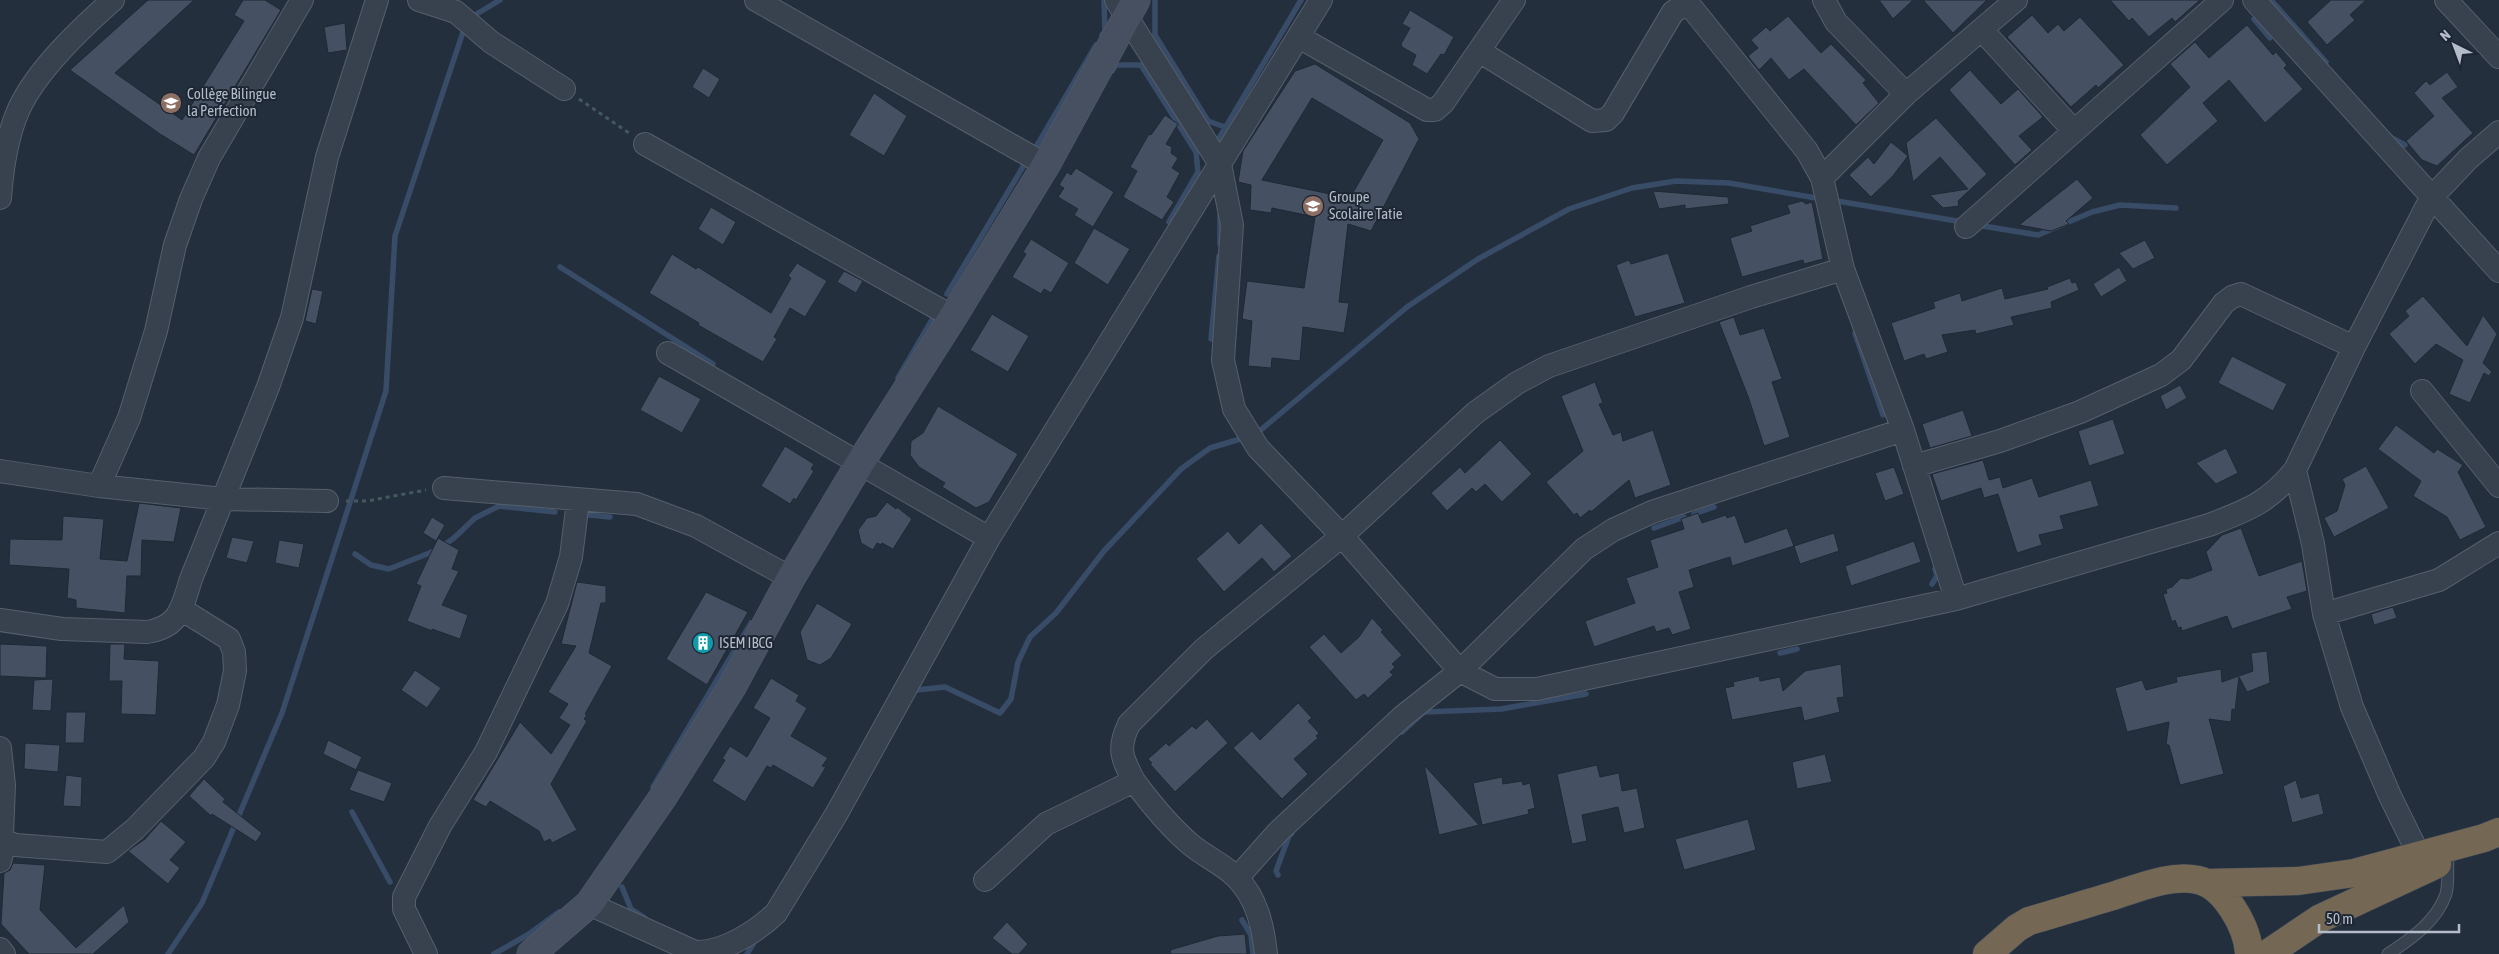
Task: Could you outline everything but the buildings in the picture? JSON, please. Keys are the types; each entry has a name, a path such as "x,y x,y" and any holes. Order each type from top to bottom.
{"highway":[{"path":"1997,948 2029,921 2166,880 2190,879 2207,883 2298,881 2354,873 2494,837"},
{"path":"2266,954 2318,919 2494,837"},
{"path":"2207,883 2230,904 2244,928 2250,954"}],"main road":[{"path":"531,954 589,904 663,797 732,686 791,578 860,463 953,317 1046,165 1126,6"}],"street":[{"path":"0,198 3,166 16,115 38,78 75,33 113,0"},
{"path":"99,486 129,418 156,331 175,245 191,199 209,158 302,0"},
{"path":"0,620 62,629 147,632 159,630 174,621 181,609 268,387 292,318 327,157 377,0"},
{"path":"419,0 456,12 490,42 564,89"},
{"path":"756,0 1046,165"},
{"path":"589,904 695,952 707,953 720,949 765,923 776,913 837,813 989,538 1321,0"},
{"path":"1299,37 1427,110 1435,110 1443,103 1514,0"},
{"path":"1824,0 1836,22 1906,94"},
{"path":"1822,178 1906,94 2016,0"},
{"path":"1966,227 2222,0"},
{"path":"2254,0 2499,271"},
{"path":"2446,0 2499,57"},
{"path":"1126,6 1220,164 1232,225 1223,360 1234,409 1258,448 1342,536 1460,671 1495,689 1537,689 1956,599 2209,525 2245,511 2269,498 2295,470 2354,348 2431,198 2468,159 2499,132"},
{"path":"1479,51 1592,121 1606,120 1613,114 1673,12 1682,7 1691,7 1807,151 1822,178 1843,270 1903,430 1956,599"},
{"path":"1982,30 2074,131"},
{"path":"645,144 953,317"},
{"path":"1266,954 1264,932 1256,906 1237,878 1190,844 1162,818 1134,781 1123,759 1121,740 1129,724 1204,649 1342,536 1475,413 1517,383 1558,363 1751,297 1843,270"},
{"path":"1914,466 2000,442 2080,412 2161,375 2181,360 2224,303 2232,297 2241,294 2354,348"},
{"path":"668,353 989,538"},
{"path":"2422,391 2499,486"},
{"path":"1237,878 1286,826 1402,717 1460,671 1584,549 1613,530 1652,512 1903,430"},
{"path":"2295,470 2313,544 2324,614 2352,707 2390,796 2419,855"},
{"path":"0,471 99,486 223,500 327,501"},
{"path":"444,488 638,504 696,526 791,578"},
{"path":"426,954 404,909 404,897 440,826 486,752 557,604 571,557 578,500"},
{"path":"2324,614 2439,580 2499,543"},
{"path":"0,748 4,785 2,851 15,845 107,852 136,829 204,758 214,742 228,705 235,671 234,652 229,639 181,609"},
{"path":"985,880 1046,824 1134,781"},
{"path":"0,949 4,954"}],"lane":[{"path":"2388,954 2410,940 2433,917 2447,893 2448,859"}],"path":[{"path":"564,89 645,144"},
{"path":"327,501 367,501 444,488"}],"waterway":[{"path":"470,18 500,0"},
{"path":"1102,35 1105,31 1104,0"},
{"path":"1155,0 1155,35 1208,121 1225,127"},
{"path":"1218,140 1301,0"},
{"path":"2271,0 2326,62"},
{"path":"2254,19 2270,38"},
{"path":"168,954 202,903 282,713 386,391 395,236 465,26"},
{"path":"1036,147 1096,45"},
{"path":"1112,71 1116,65 1141,65 1196,152 1198,172 1169,222"},
{"path":"2390,137 2405,145"},
{"path":"947,294 1024,165"},
{"path":"1256,434 1407,307 1478,259 1569,209 1632,188 1676,181 1729,183 1822,199"},
{"path":"1831,200 1963,222"},
{"path":"1977,225 2038,235 2092,212 2120,205 2176,208"},
{"path":"1220,216 1220,244"},
{"path":"1211,339 1219,256"},
{"path":"560,267 713,364"},
{"path":"898,378 936,313"},
{"path":"1855,333 1883,415"},
{"path":"913,693 916,690 945,687 1000,713 1011,699 1018,662 1030,637 1056,613 1104,551 1181,469 1210,448 1247,437"},
{"path":"355,554 371,565 389,569 437,550 454,538 475,518 499,506 555,512"},
{"path":"1694,514 1714,507"},
{"path":"580,514 610,517"},
{"path":"1654,528 1684,517"},
{"path":"1932,584 1937,576 1935,569"},
{"path":"653,787 751,623"},
{"path":"1780,653 1797,649"},
{"path":"1402,732 1424,712 1501,709 1586,694"},
{"path":"352,812 390,882"},
{"path":"1278,875 1276,871 1289,836 1292,833"},
{"path":"622,887 631,909 645,918"},
{"path":"494,954 529,934 559,912"},
{"path":"1242,920 1251,935 1253,954"},
{"path":"747,954 756,939"}],"place":[{"name":"Collège Bilingue la Perfection","path":"171,103"},
{"name":"Groupe Scolaire Tatie","path":"1313,206"},
{"name":"ISEM IBCG","path":"703,643"}]}
